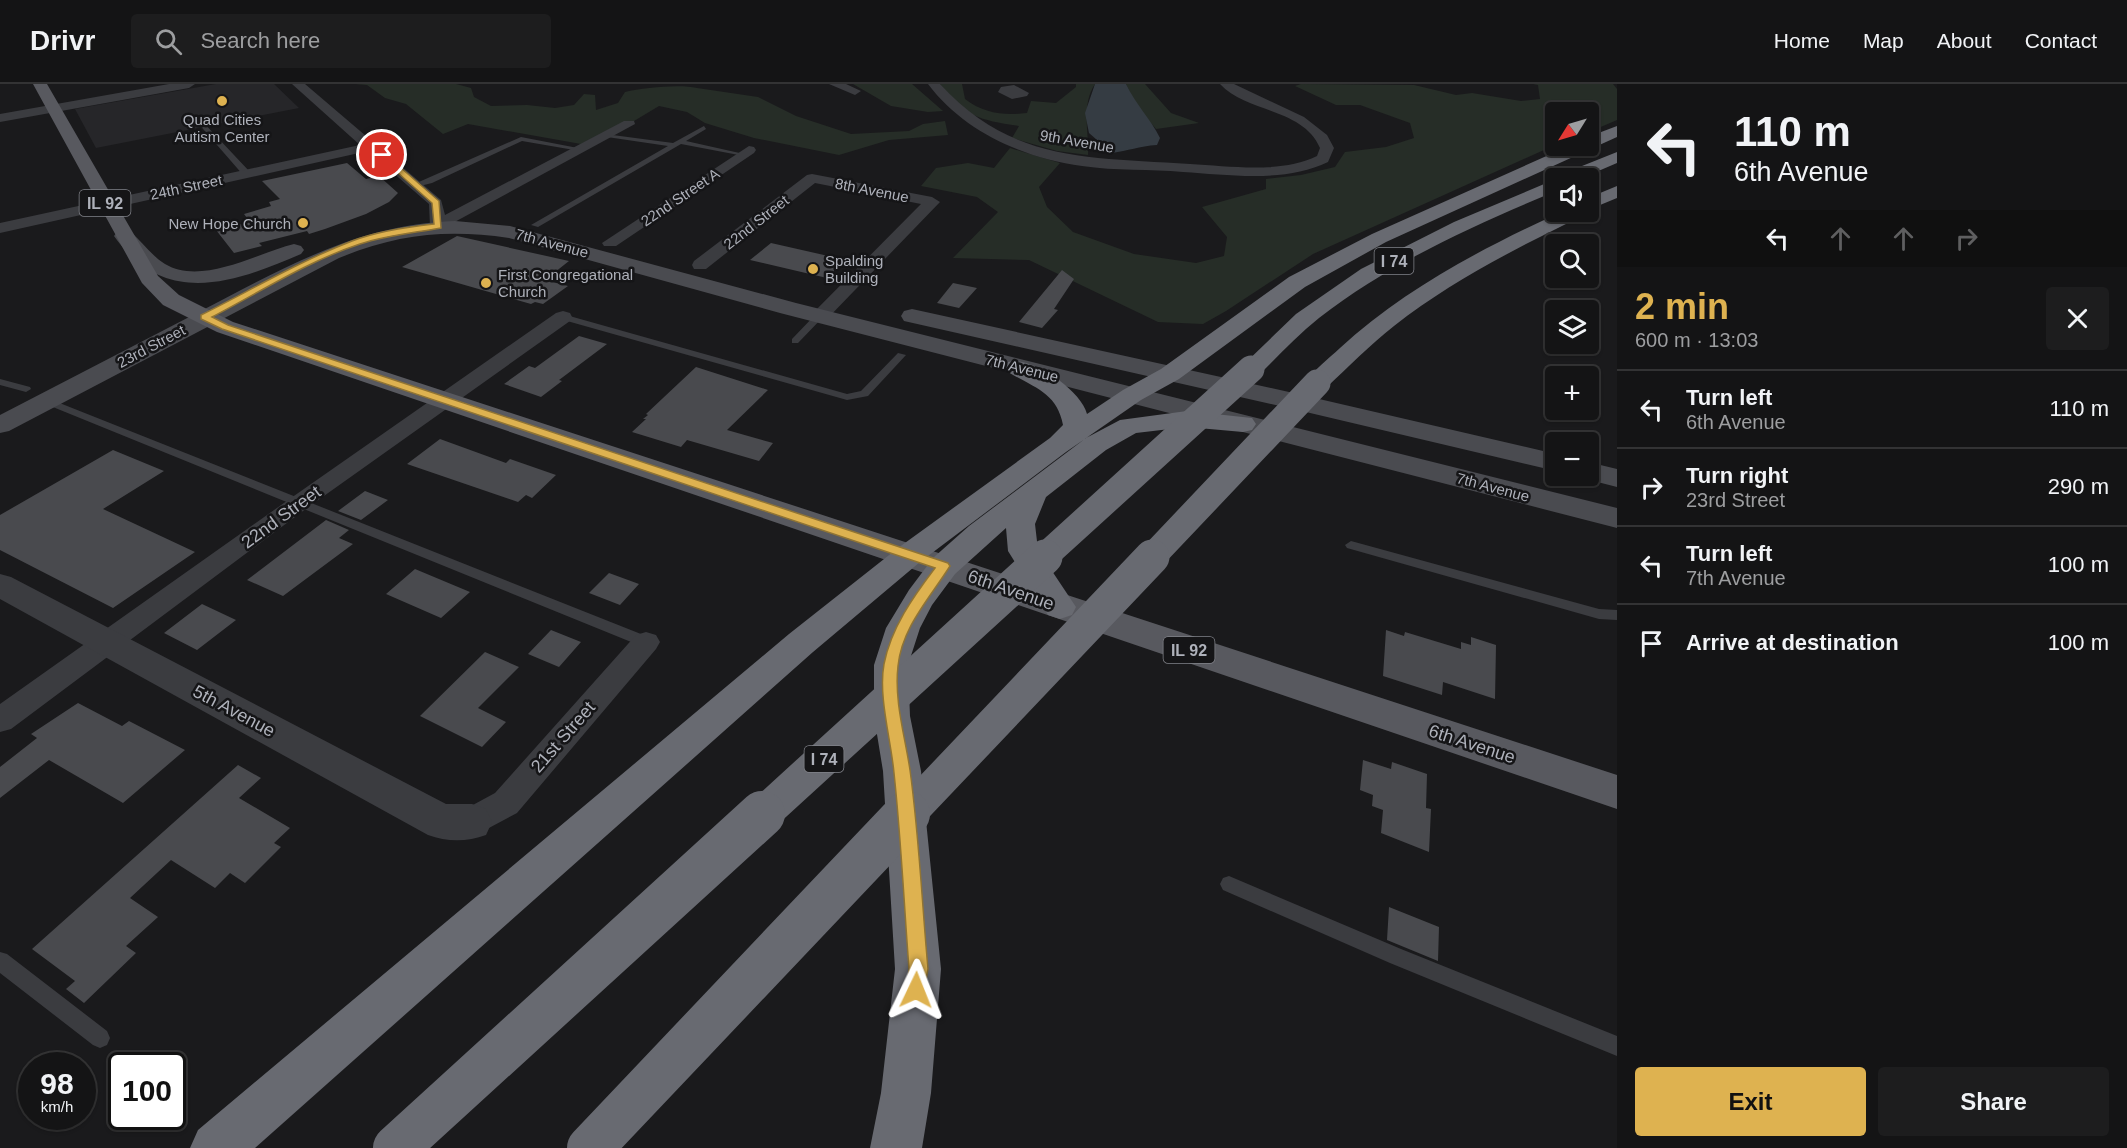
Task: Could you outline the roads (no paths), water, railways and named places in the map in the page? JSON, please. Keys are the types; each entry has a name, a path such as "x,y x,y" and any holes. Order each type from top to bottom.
{"highway":[{"path":"1599,138 1617,131"},
{"path":"216,1148 801,643 909,555 1056,446 1132,395 1170,374 1297,282 1379,238 1560,156"},
{"path":"1592,168 1615,158"},
{"name":"I 74","path":"396,1148 1311,313 1353,284 1470,221 1545,189"},
{"path":"1599,200 1617,192"},
{"name":"I 74","path":"590,1148 1317,383 1364,338 1407,307 1499,250 1555,222"},
{"path":"1017,366 1060,392 1073,409 1077,427 1056,446"},
{"path":"896,1148 906,1093 918,969 902,771 892,716 891,665 903,628 920,598 944,566 980,533 1096,444 1129,426 1187,419 1243,424"},
{"path":"1033,493 1020,524 1023,551 1060,607"}],"main road":[{"name":"6th Avenue","path":"40,84 149,279 171,300 225,327 1617,792"},
{"name":"7th Avenue","path":"444,219 502,218 848,301"},
{"name":"7th Avenue","path":"444,219 510,232 819,316 1617,518"},
{"name":"23rd Street","path":"0,425 37,395 339,235 393,222 444,219"},
{"name":"23rd Street","path":"196,312 356,242 444,219"},
{"path":"124,236 158,268 169,273 202,276 238,271 339,235"},
{"name":"7th Avenue","path":"891,311 1545,461"},
{"name":"23rd Street","path":"0,402 37,395"},
{"path":"1599,474 1617,478"},
{"path":"1482,484 1529,507 1617,530"}],"street":[{"path":"0,118 189,84"},
{"path":"298,84 436,203 444,219"},
{"path":"835,84 855,91"},
{"name":"9th Avenue","path":"934,84 957,110 978,126 1047,154 1081,161 1235,171 1296,169 1322,160 1327,154 1327,147 1310,126 1244,96 1226,84"},
{"name":"23rd Street","path":"444,219 629,124"},
{"name":"24th Street","path":"0,228 372,146"},
{"name":"22nd Street A","path":"610,243 746,153"},
{"name":"8th Avenue","path":"812,178 932,202 848,301"},
{"name":"22nd Street","path":"700,265 812,178"},
{"path":"819,316 848,301"},
{"name":"22nd Street","path":"0,720 300,503 563,317"},
{"name":"5th Avenue","path":"0,585 442,822 472,822"},
{"name":"21st Street","path":"472,822 506,803 646,642"}],"lane":[{"path":"199,121 247,174"},
{"path":"535,225 704,128"},
{"path":"607,135 746,153"},
{"path":"416,185 429,182 520,139 580,149"},
{"path":"795,341 819,316"},
{"path":"563,317 847,397 864,394 901,355"},
{"path":"0,382 646,642"},
{"path":"1351,545 1599,614 1617,615"},
{"path":"1229,884 1397,957 1617,1046"},
{"path":"0,962 100,1038"}],"place":[{"name":"Quad Cities Autism Center","path":"222,101"},
{"name":"New Hope Church","path":"303,223"},
{"name":"Spalding Building","path":"813,269"},
{"name":"First Congregational Church","path":"486,283"}]}
